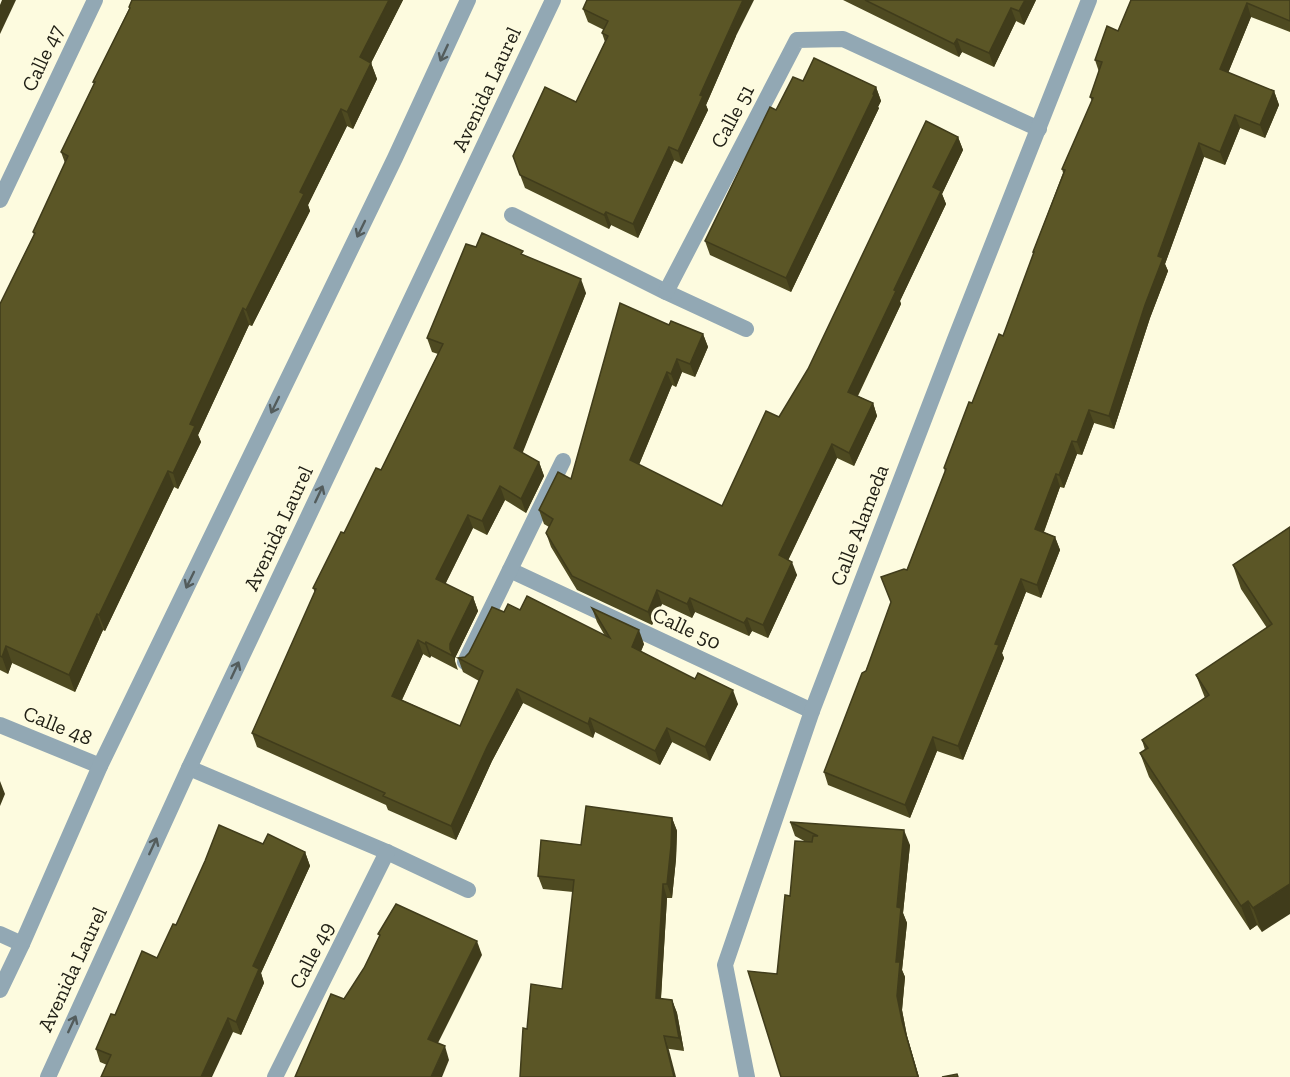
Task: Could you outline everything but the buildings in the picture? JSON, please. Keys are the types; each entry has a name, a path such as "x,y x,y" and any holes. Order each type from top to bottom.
{"street":[{"name":"Calle 47","path":"0,200 95,0"},
{"path":"0,990 100,766 395,159 468,0"},
{"name":"Avenida Laurel","path":"48,1077 189,768 553,0"},
{"name":"Calle Alameda","path":"747,1077 725,965 812,711 1089,0"},
{"name":"Calle 51","path":"666,292 797,40 843,39 1039,129"},
{"path":"512,214 666,292 746,329"},
{"path":"465,662 563,461"},
{"name":"Calle 50","path":"510,570 812,711"},
{"name":"Calle 48","path":"0,726 100,766"},
{"path":"189,768 387,852 468,890"},
{"name":"Calle 49","path":"275,1077 387,852"},
{"path":"0,934 22,944"}]}
